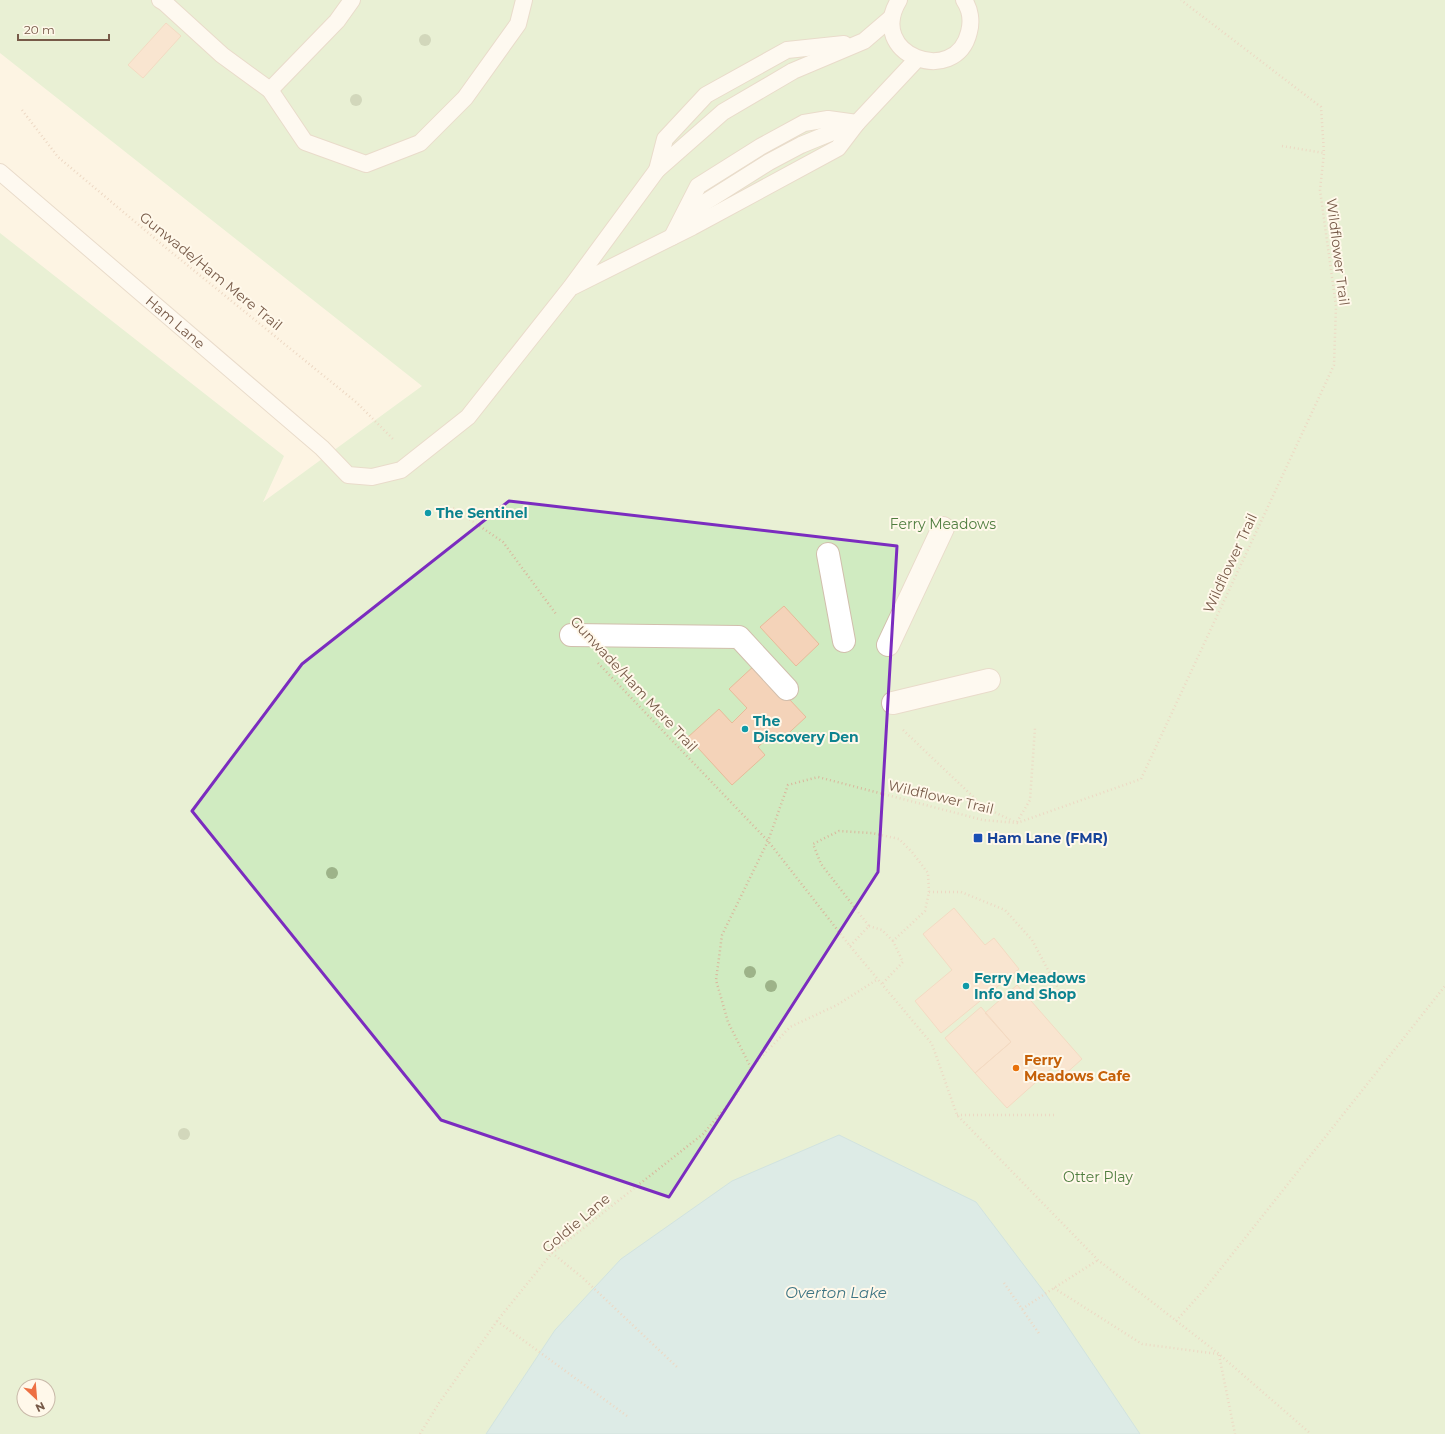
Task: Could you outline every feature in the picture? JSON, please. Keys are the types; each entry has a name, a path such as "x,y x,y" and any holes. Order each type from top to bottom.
{"street":[{"path":"888,645 943,528"},
{"path":"828,554 844,641"},
{"path":"571,634 739,637 787,689"},
{"path":"893,703 989,680"}],"lane":[{"path":"160,0 222,55 270,90 305,142 366,164 420,143 465,98 518,24 524,0"},
{"path":"270,90 337,21 352,0"},
{"path":"899,0 895,6 892,17 892,30 897,43 906,53 917,59 929,62 942,60 953,55 963,47 971,26 970,15 964,0"},
{"path":"571,287 657,170 723,112 793,71 864,41 892,17"},
{"path":"657,170 665,139 706,95 787,50 864,41"},
{"path":"571,287 672,237 838,148 857,123 917,59"},
{"path":"672,237 698,186 754,151 804,124 828,119 857,123"},
{"name":"Ham Lane","path":"0,172 322,448 348,475 372,477 401,470 468,417 571,287"}],"path":[{"name":"Wildflower Trail","path":"768,841 788,785 818,777 983,820 1017,823 1140,778 1334,365 1336,306 1320,190 1324,152 1321,108 1181,0"},
{"name":"Gunwade/Ham Mere Trail","path":"22,110 58,157 165,247 356,402 394,440"},
{"path":"1282,146 1324,152"},
{"name":"Gunwade/Ham Mere Trail","path":"453,508 502,542 571,634 768,841 850,946 932,1044 957,1115"},
{"path":"903,730 984,807 1017,823 1030,800 1034,728"},
{"path":"882,984 903,962 893,941 882,930 869,926 821,864 813,844 839,831 872,833 899,839 912,852 928,873 929,892 925,910 893,941"},
{"path":"751,1068 728,1022 716,980 722,935 768,841"},
{"path":"929,892 961,892 1005,910 1032,940 1061,994"},
{"path":"850,946 869,926"},
{"name":"Goldie Lane","path":"420,1434 497,1321 552,1254 703,1134 737,1094 751,1068 790,1027 837,1005 878,979"},
{"path":"1176,1321 1203,1291 1445,986"},
{"path":"957,1115 1056,1115"},
{"path":"957,1115 1098,1260 1219,1354 1311,1434"},
{"path":"552,1254 583,1278 678,1368"},
{"path":"1022,1309 1098,1260"},
{"path":"1004,1283 1040,1335"},
{"path":"1054,1288 1142,1344 1219,1354"},
{"path":"497,1321 627,1416"},
{"path":"1219,1354 1235,1434"}],"highlighted area":[{"path":"509,501 897,546 878,872 669,1197 441,1120 192,811 302,664"}],"green space":[{"name":"Ferry Meadows","path":"0,0 1445,0 1445,1434 0,1434 0,233 284,456 263,502 422,386 0,53"}],"water":[{"name":"Overton Lake","path":"839,1135 976,1202 1045,1293 1140,1434 486,1434 555,1330 621,1259 732,1181"}],"building":[{"path":"166,23 181,36 143,78 128,65"},
{"path":"784,606 819,644 796,666 760,627"},
{"name":"The Discovery Den","path":"756,664 806,717 778,743 771,735 758,747 765,755 732,785 688,737 719,709 732,723 747,708 729,689"},
{"name":"Ferry Meadows Info and Shop","path":"954,908 985,945 994,938 1019,969 941,1033 915,1001 952,970 923,934"},
{"path":"1017,985 1082,1059 1063,1076 1054,1066 1007,1108 975,1073 1011,1042 985,1013"},
{"path":"981,1007 1011,1042 975,1073 945,1038"}],"place":[{"name":"The Sentinel","path":"428,513"},
{"name":"The Discovery Den","path":"745,729"},
{"name":"Ham Lane (FMR)","path":"978,838"},
{"name":"Ferry Meadows Info and Shop","path":"966,986"},
{"name":"Ferry Meadows Cafe","path":"1016,1068"}],"park label":[{"name":"Otter Play","path":"1098,1177"}]}
